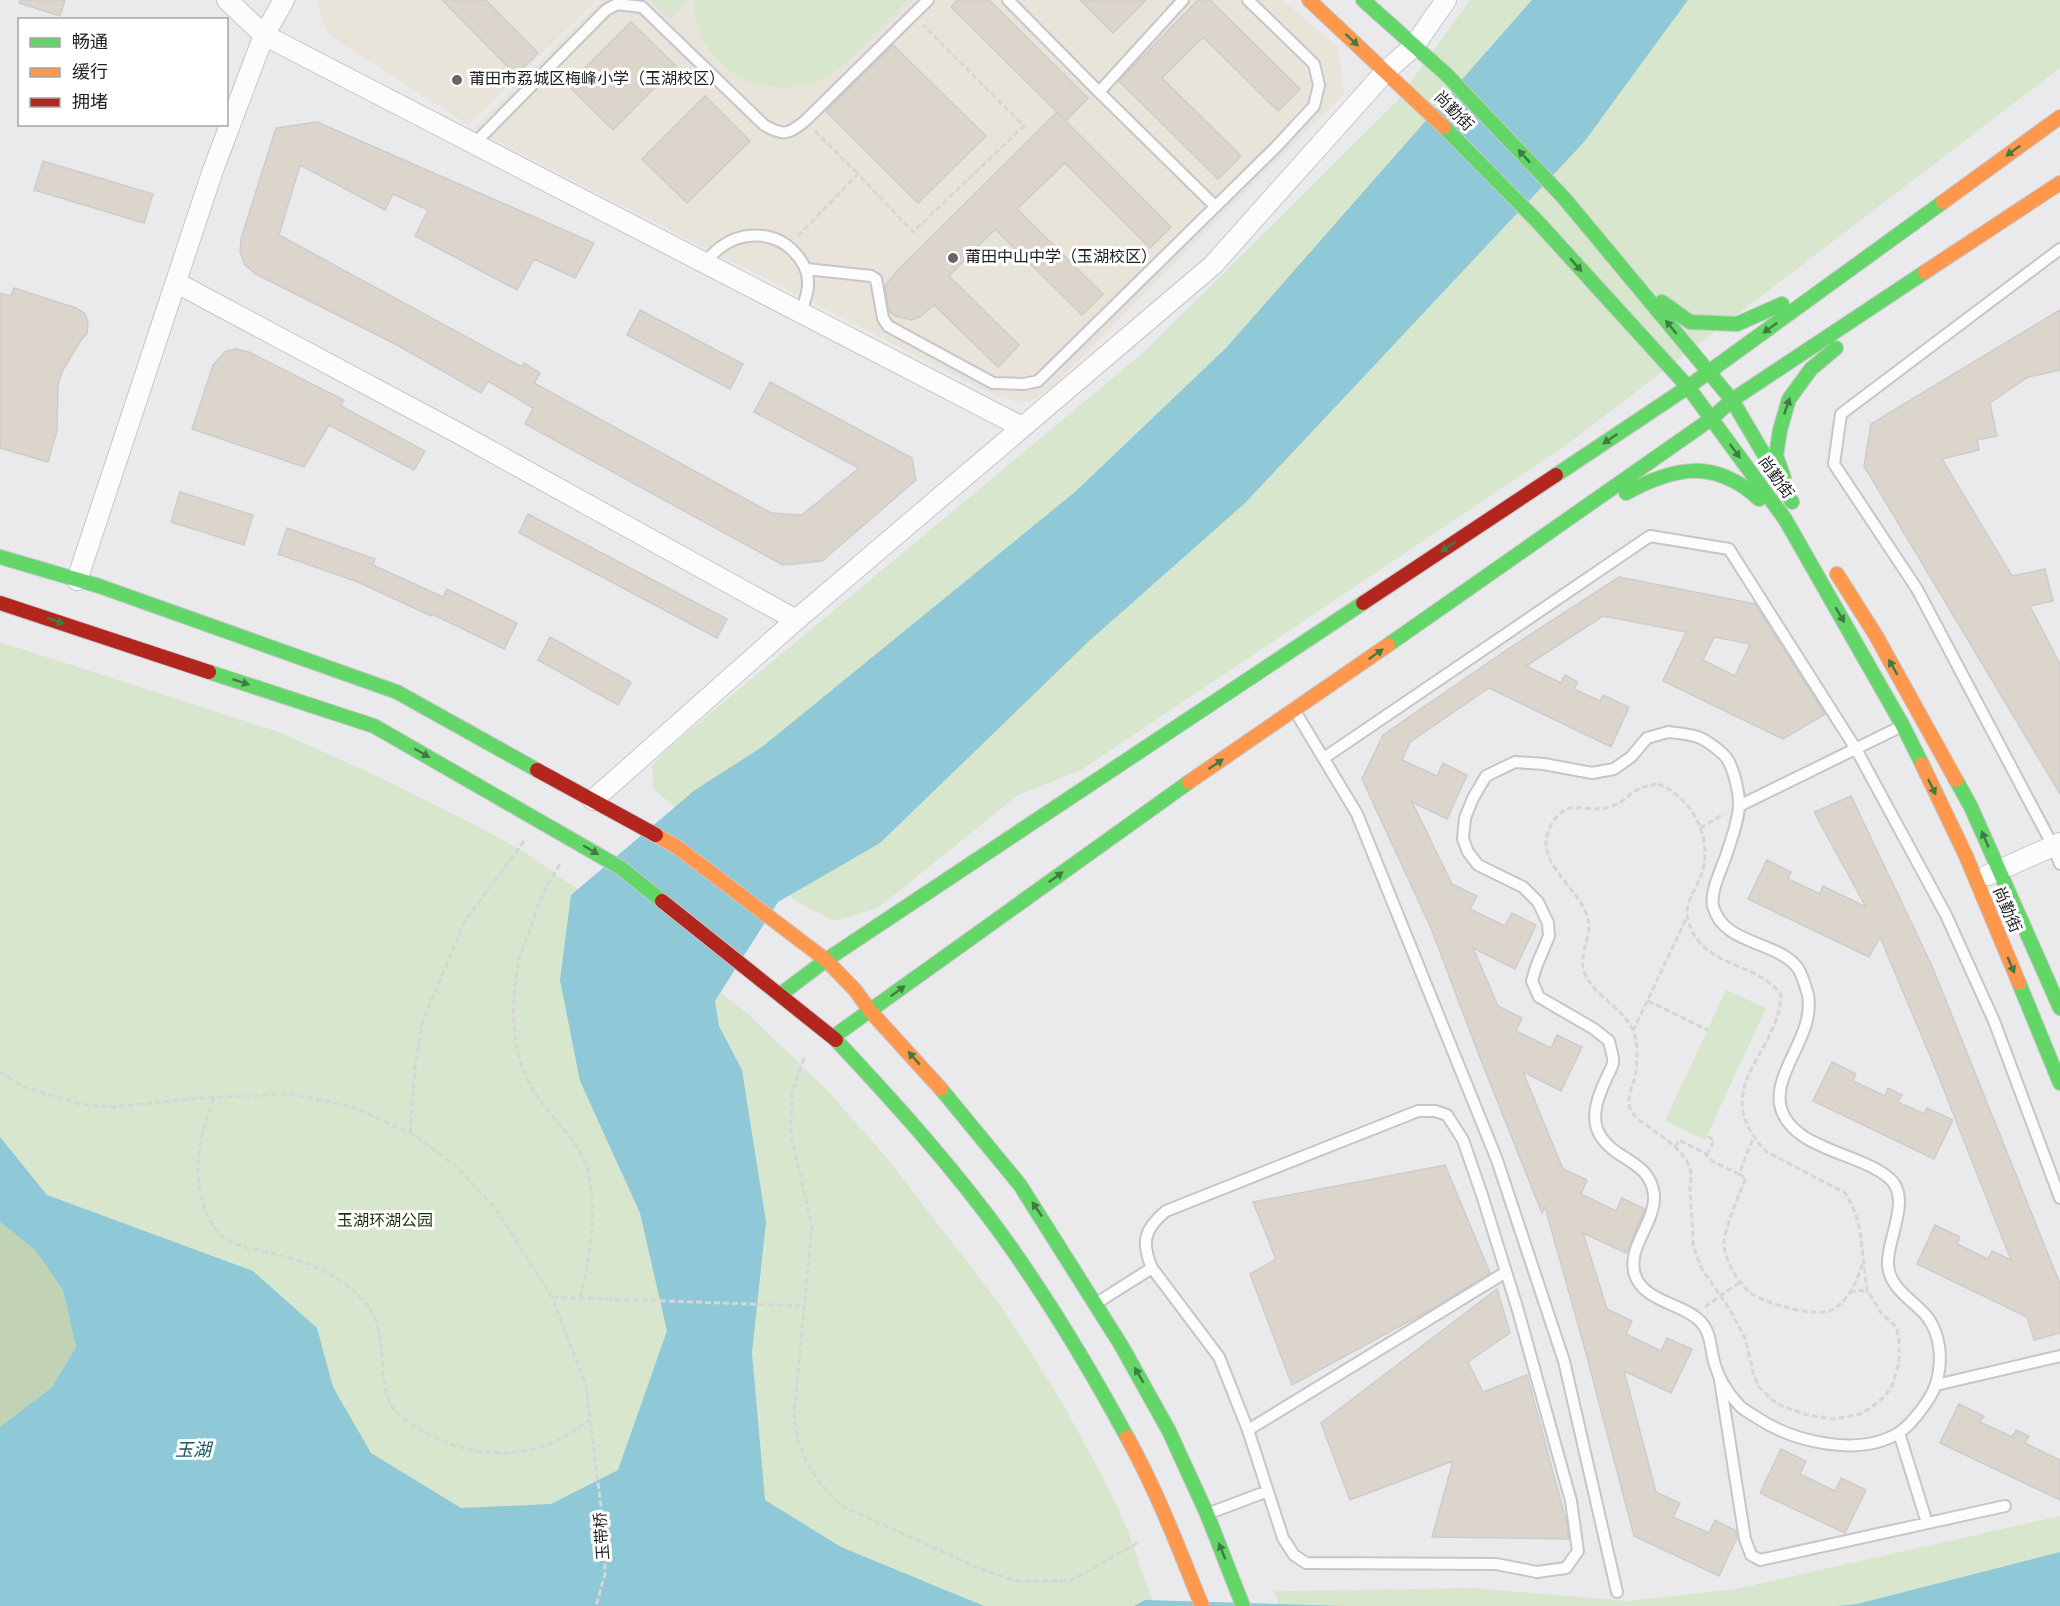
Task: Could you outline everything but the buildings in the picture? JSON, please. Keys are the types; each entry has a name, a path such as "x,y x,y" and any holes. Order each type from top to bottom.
{"main road":[{"name":"尚勤街","path":"1309,0 1419,102 1537,221 1688,387 1785,519 1903,726 1976,880 2060,1083"},
{"name":"尚勤街","path":"1363,0 1447,75 1564,198 1732,400 1796,508 1776,456 1780,430 1789,399 1811,369 1955,251"},
{"path":"781,994 826,960 1688,387 2060,117"},
{"path":"833,1037 1148,810 1501,568 1711,418 1732,400 2060,183"},
{"path":"1634,282 1689,322 1737,324 1764,313 1807,290 1926,214"},
{"path":"1501,568 1641,485 1681,471 1712,471 1735,480 1785,519"},
{"path":"0,557 77,580 397,692 677,847 826,960 855,990 870,1012 906,1048 1020,1185 1040,1214 1121,1345 1169,1431 1207,1514 1243,1606"},
{"name":"尚勤街","path":"1830,563 1875,634 1965,797 2060,1008"},
{"path":"0,603 375,726 621,868 833,1037 890,1098 952,1170 1001,1234 1051,1307 1095,1379 1139,1459 1202,1606"}],"street":[{"path":"227,0 264,35 1022,427"},
{"path":"77,580 213,170 264,35 284,0"},
{"path":"593,800 796,620 1213,265 1386,71 1414,46 1446,0"},
{"path":"177,283 458,433 796,620"},
{"path":"1976,880 2058,851"}],"lane":[{"path":"474,144 606,10 617,4 642,7 764,125 785,134 794,131 805,121 928,0"},
{"path":"1008,0 1215,206"},
{"path":"1099,92 1183,0"},
{"path":"806,269 871,276 876,279 883,318 888,326 993,382 1023,384 1038,381 1277,146 1314,106 1319,85 1314,64 1248,0"},
{"path":"704,263 722,246 737,239 759,236 775,238 789,246 806,269 808,286 801,313"},
{"path":"2058,851 1917,590 1834,464 1841,414 2060,249"},
{"path":"1324,758 1650,536 1729,549 1856,749 1951,925 1994,1021 2060,1198"},
{"path":"1295,710 1357,814 1497,1160 1564,1361 1617,1592"},
{"path":"1739,806 1903,726"},
{"path":"1719,1377 1740,1407 1773,1429 1822,1443 1854,1446 1876,1442 1899,1433 1913,1421 1933,1394 1939,1375 1940,1351 1937,1334 1928,1318 1893,1282 1888,1265 1891,1238 1899,1211 1897,1188 1890,1178 1869,1166 1796,1133 1784,1118 1780,1101 1780,1084 1798,1047 1806,1021 1808,997 1798,968 1781,955 1728,929 1719,920 1712,902 1739,806 1736,784 1727,758 1700,737 1668,732 1647,738 1631,757 1614,769 1592,773 1544,764 1515,762 1486,776 1465,818 1463,838 1468,852 1478,865 1523,887 1538,902 1548,923 1549,936 1532,981 1539,997 1594,1029 1609,1041 1613,1063 1597,1100 1595,1123 1601,1137 1612,1149 1644,1171 1651,1180 1654,1199 1650,1217 1633,1257 1635,1275 1644,1290 1694,1315 1706,1327 1711,1342 1713,1362 1719,1377 1745,1539 1751,1555 1760,1560 2005,1506"},
{"path":"1418,1111 1435,1111 1447,1115 1455,1124 1463,1140 1506,1272 1571,1501 1578,1551 1566,1568 1537,1572 1496,1564 1306,1563 1294,1556 1283,1538 1248,1430 1219,1357 1152,1268 1145,1251 1147,1234 1153,1222 1166,1211 1418,1111"},
{"path":"1095,1304 1152,1268"},
{"path":"1248,1430 1506,1272"},
{"path":"1936,1385 2060,1356"},
{"path":"1899,1433 1927,1523"},
{"path":"1207,1514 1268,1491"}],"path":[{"path":"805,121 913,232 1024,126 913,15"},
{"path":"789,246 858,174"},
{"path":"1633,1031 1687,918 1690,898 1704,864 1704,835 1701,828 1681,796 1658,784 1643,785 1609,808 1567,809 1550,826 1546,838 1546,850 1552,864 1577,896 1588,919 1588,937 1582,962 1584,974 1624,1017 1633,1031 1636,1071 1628,1098 1630,1109 1637,1118 1675,1147 1691,1170 1695,1255 1702,1269 1730,1308 1745,1338 1754,1376 1763,1392 1782,1406 1807,1415 1834,1419 1848,1417 1869,1409 1885,1396 1892,1386 1900,1353 1896,1327 1881,1313 1870,1295 1856,1214 1845,1193 1767,1152 1754,1136 1744,1117 1743,1089 1778,1017 1781,995 1768,981 1734,966 1708,950 1697,940 1687,918"},
{"path":"1701,828 1739,806"},
{"path":"410,1133 415,1067 423,1020 465,921 524,841"},
{"path":"560,864 540,899 518,963 513,1019 516,1049 524,1074 537,1096 567,1133 580,1153 589,1174 592,1236 589,1262 580,1298"},
{"path":"1648,1001 1708,1030"},
{"path":"804,1058 792,1092 791,1136 812,1226 794,1415 798,1441 808,1465 820,1483 840,1505 978,1568 1017,1581 1070,1581 1139,1542"},
{"name":"玉带桥","path":"0,1072 24,1087 80,1104 113,1107 291,1094 353,1107 410,1133 458,1168 496,1209 552,1297 586,1386 604,1532 605,1574 596,1606"},
{"path":"214,1098 204,1123 197,1179 200,1195 213,1227 227,1240 257,1251 309,1264 331,1273 364,1301 376,1323 381,1340 387,1398 398,1414 418,1429 450,1444 483,1454 503,1454 526,1450 559,1440 591,1419"},
{"path":"1707,1136 1714,1140 1707,1155"},
{"path":"1739,1174 1754,1136"},
{"path":"1675,1147 1679,1140 1703,1152 1714,1162 1746,1178 1738,1195 1724,1243 1733,1271 1752,1294 1764,1300 1807,1311 1833,1310 1848,1294 1860,1272 1863,1260"},
{"path":"1694,1315 1740,1282"},
{"path":"1848,1294 1856,1290 1870,1295"},
{"path":"552,1297 805,1306"}],"shaded area":[{"name":"莆田市荔城区梅峰小学（玉湖校区）","path":"318,0 598,0 468,125 329,35 322,21"},
{"name":"莆田中山中学（玉湖校区）","path":"601,0 1283,0 1338,47 1344,94 1052,387 1034,400 1022,403 995,396 473,129"}],"green space":[{"path":"649,0 689,0 671,20"},
{"path":"694,0 908,0 863,47 835,71 808,84 778,88 749,81 735,74 717,59 701,36 695,18"},
{"path":"1470,0 2060,0 2060,68 1565,446 1081,770 1018,795 878,908 835,921 797,902 654,790 652,765 671,746 1144,352 1396,102"},
{"name":"玉湖环湖公园","path":"0,642 279,732 379,777 481,828 529,855 570,884 619,912 748,1014 827,1090 886,1157 1002,1307 1063,1404 1111,1493 1156,1606 0,1606"},
{"path":"1726,990 1766,1008 1705,1140 1665,1121"},
{"path":"0,1222 35,1250 63,1290 76,1347 52,1387 0,1427"},
{"path":"2060,1516 2060,1606 1279,1606 1274,1591 1474,1588 1627,1601 1736,1589"}],"water":[{"name":"玉湖","path":"1532,0 1688,0 1584,142 1245,503 1088,642 880,843 778,902 715,1001 719,1026 742,1070 766,1222 752,1353 765,1500 841,1547 984,1606 0,1606 0,1427 52,1387 76,1347 63,1290 35,1250 0,1222 0,1137 47,1195 253,1271 317,1328 333,1387 371,1453 461,1508 551,1504 618,1470 667,1331 640,1213 580,1081 560,980 571,895 695,790 762,747 1075,492 1226,348"},
{"path":"2060,1552 2060,1606 1837,1606 1857,1604"},
{"path":"1145,1600 1344,1606 1134,1606"}],"traffic: fast":[{"path":"1363,0 1447,75 1564,198 1732,400 1792,502"},
{"path":"1444,127 1537,221 1688,387 1785,519 1903,726 1922,764"},
{"path":"1556,475 1688,387 1943,202"},
{"path":"1388,645 1711,419 1732,400 1925,272"},
{"path":"1662,302 1690,322 1737,324 1782,304"},
{"path":"1784,478 1776,456 1780,430 1789,399 1811,369 1836,348"},
{"path":"1626,493 1662,477 1678,472 1695,471 1711,472 1727,477 1759,499"},
{"path":"0,557 99,586 397,692 537,770"},
{"path":"781,994 826,960 1363,603"},
{"path":"209,672 374,726 621,868 662,901"},
{"path":"1956,780 1971,807 2060,1008"},
{"path":"833,1037 1189,782"},
{"path":"2019,983 2060,1083"},
{"path":"836,1040 922,1135 1002,1235 1068,1334 1127,1437"},
{"path":"941,1089 1020,1185 1121,1345 1169,1431 1207,1514 1243,1606"}],"traffic: slow":[{"path":"1309,0 1444,127"},
{"path":"1943,202 2060,117"},
{"path":"1925,272 2060,183"},
{"path":"1837,574 1875,634 1956,780"},
{"path":"1189,782 1388,645"},
{"path":"1922,764 1966,856 2019,983"},
{"path":"656,835 677,847 826,960 941,1089"},
{"path":"1127,1437 1158,1499 1202,1606"}],"traffic: jam":[{"path":"1363,603 1556,475"},
{"path":"0,603 209,672"},
{"path":"537,770 656,835"},
{"path":"662,901 836,1040"}],"place":[{"name":"莆田市荔城区梅峰小学（玉湖校区）","path":"457,80"},
{"name":"莆田中山中学（玉湖校区）","path":"953,258"}]}
